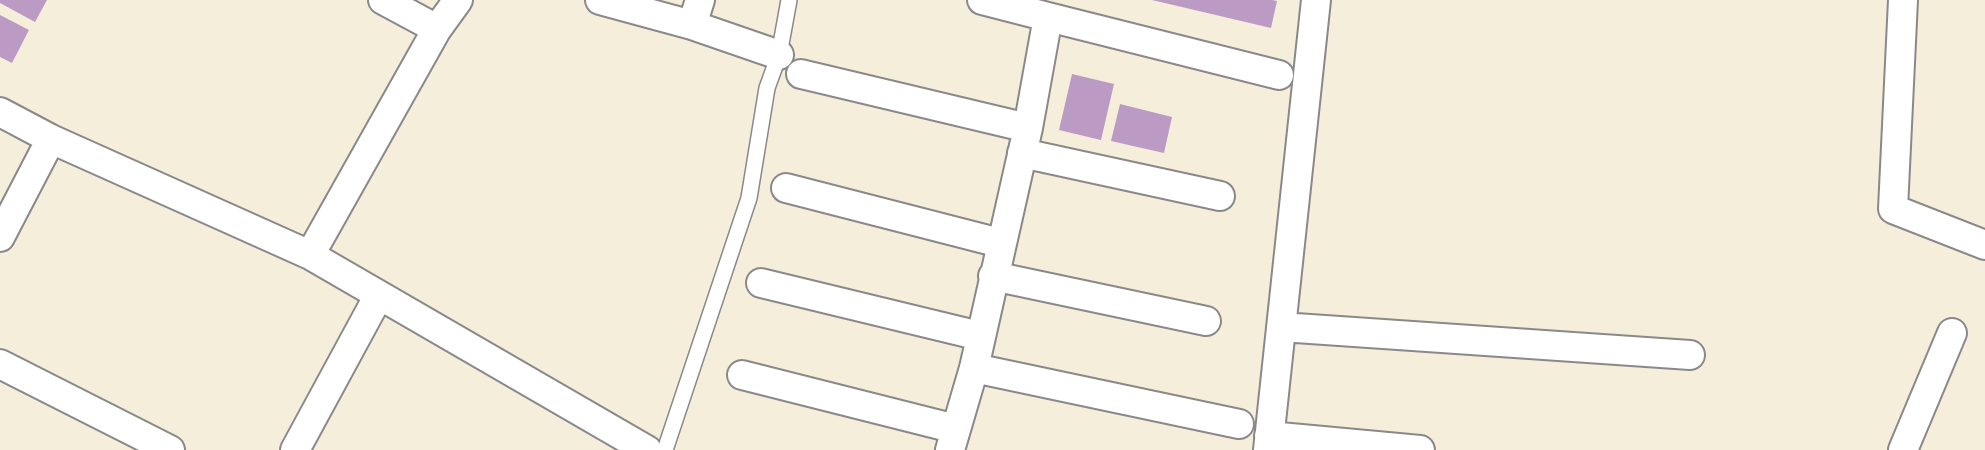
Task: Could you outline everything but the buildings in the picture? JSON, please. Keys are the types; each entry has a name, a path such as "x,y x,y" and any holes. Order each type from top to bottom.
{"street":[{"path":"383,0 438,29"},
{"path":"310,255 438,29 458,0"},
{"path":"600,0 696,13 778,55"},
{"path":"981,0 1279,75"},
{"path":"1316,0 1268,443 1420,450"},
{"path":"1903,0 1893,209 1985,245"},
{"path":"742,375 953,440 974,368 1000,243 1025,140 1048,17"},
{"path":"801,74 1220,196"},
{"path":"0,112 51,139 310,255 646,450"},
{"path":"0,237 51,139"},
{"path":"786,188 1000,243"},
{"path":"993,276 1206,321"},
{"path":"761,283 980,336"},
{"path":"295,450 379,295"},
{"path":"1281,327 1690,355"},
{"path":"1903,450 1952,333"},
{"path":"0,364 170,450"},
{"path":"974,368 1239,424"}],"lane":[{"path":"665,450 749,198 767,88 778,55 789,0"}]}
